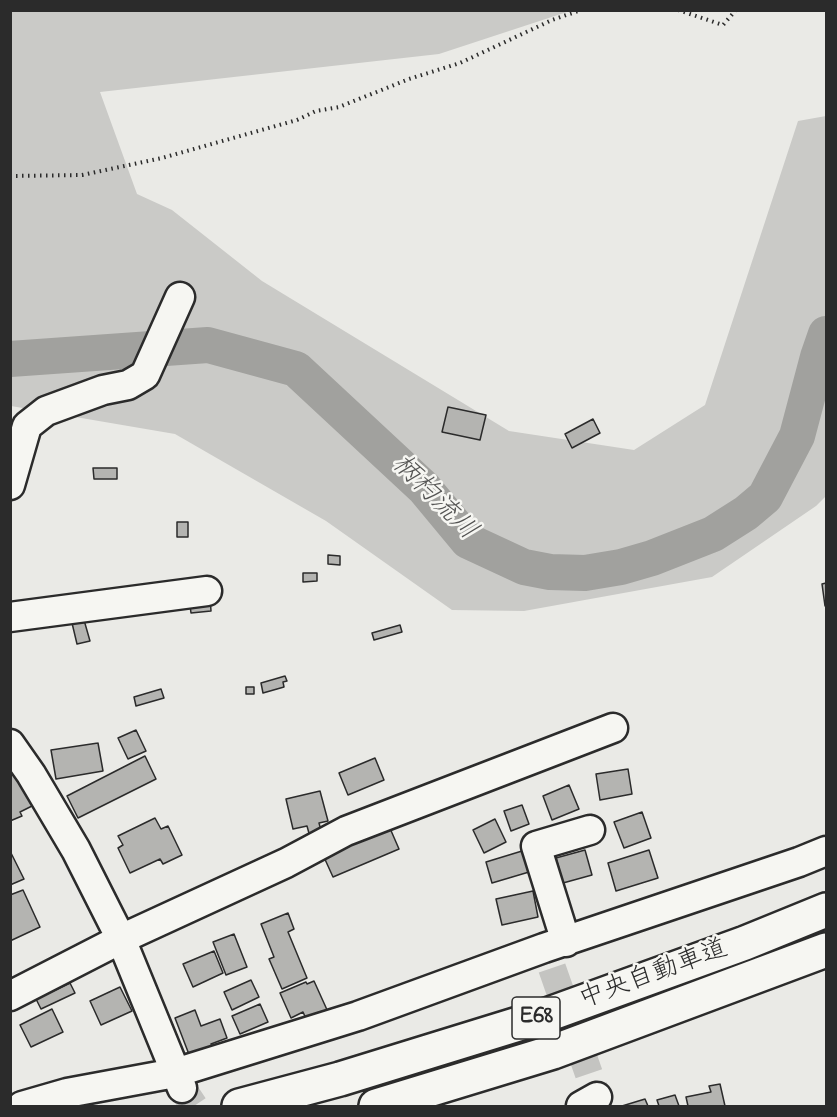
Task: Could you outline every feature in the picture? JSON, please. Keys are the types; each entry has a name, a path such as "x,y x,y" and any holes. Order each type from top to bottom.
{"highway":[{"name":"中央自動車道","path":"238,1107 340,1079 541,1017 745,943 826,910"},
{"name":"中央自動車道","path":"376,1107 553,1052 826,950"}],"street":[{"path":"10,485 27,426 46,411 103,390 128,385 145,375 180,297"},
{"path":"10,617 207,591"},
{"path":"10,996 121,939 286,863 346,831 613,728"},
{"path":"10,744 32,774 76,850 121,939 179,1081"},
{"path":"554,953 536,846 590,830"},
{"path":"22,1107 67,1093 179,1081 358,1016 554,953 826,851"}],"path":[{"path":"10,176 82,175 162,158 297,120 316,111 339,107 409,79 460,63 552,20 581,10"},
{"path":"678,10 723,25 736,10"}],"shaded area":[{"path":"10,11 570,11 439,54 100,92 137,194 172,210 262,281 509,431 634,450 705,405 798,121 826,116 826,496 816,506 712,577 524,611 452,610 326,521 175,434 11,406"}],"building":[{"path":"448,407 486,415 480,440 442,432"},
{"path":"593,419 600,433 572,448 565,434"},
{"path":"93,468 117,468 117,479 94,479"},
{"path":"177,522 188,522 188,537 177,537"},
{"path":"328,555 340,556 340,565 328,564"},
{"path":"303,573 317,573 317,581 303,582"},
{"path":"826,583 826,606 825,606 822,584"},
{"path":"210,596 211,611 191,613 189,598"},
{"path":"84,620 90,641 77,644 72,623"},
{"path":"400,625 402,632 374,640 372,633"},
{"path":"285,676 287,681 283,682 284,687 263,693 261,683"},
{"path":"246,687 254,687 254,694 246,694"},
{"path":"161,689 164,698 136,706 134,697"},
{"path":"136,730 146,751 128,759 118,738"},
{"path":"98,743 103,771 56,779 51,750"},
{"path":"145,756 156,779 78,818 67,796"},
{"path":"375,758 384,780 348,795 339,773"},
{"path":"16,768 34,805 20,812 22,816 10,821 10,771"},
{"path":"628,769 632,794 600,800 596,774"},
{"path":"569,785 579,809 552,820 543,796"},
{"path":"320,791 328,821 319,823 322,834 310,837 307,826 293,829 286,799"},
{"path":"522,805 529,824 511,831 504,811"},
{"path":"642,812 651,838 624,848 614,822"},
{"path":"155,818 161,829 168,826 182,855 163,864 160,859 130,873 118,848 123,845 118,836"},
{"path":"495,819 506,842 484,853 473,830"},
{"path":"389,826 399,849 333,877 323,855"},
{"path":"585,850 592,875 563,883 556,858"},
{"path":"649,850 658,878 616,891 608,863"},
{"path":"10,851 24,879 10,885"},
{"path":"522,851 529,872 492,883 486,862"},
{"path":"23,890 40,927 10,941 10,895"},
{"path":"533,891 538,917 502,925 496,899"},
{"path":"288,913 294,929 288,932 307,978 282,989 269,959 274,957 261,924"},
{"path":"234,934 247,967 226,975 213,942"},
{"path":"214,951 223,973 193,987 183,964"},
{"path":"251,980 259,997 232,1010 224,992"},
{"path":"314,981 328,1012 307,1021 303,1012 291,1018 280,993"},
{"path":"70,983 75,993 41,1009 36,999"},
{"path":"120,987 132,1011 101,1025 90,1001"},
{"path":"260,1004 268,1022 240,1034 232,1016"},
{"path":"52,1009 63,1032 31,1047 20,1025"},
{"path":"195,1010 201,1026 220,1019 227,1038 211,1044 213,1048 190,1057 175,1018"},
{"path":"720,1084 725,1106 688,1106 686,1097 711,1092 709,1086"},
{"path":"675,1095 679,1106 659,1106 657,1100"},
{"path":"645,1099 648,1106 622,1106"}],"waterway":[{"name":"柄杓流川","path":"10,359 208,345 296,369 424,488 468,541 524,567 550,572 585,573 621,567 652,558 713,534 746,513 765,497 797,436 826,334"}],"tunnel":[{"path":"552,968 597,1097"},
{"path":"182,1088 194,1106"}]}
